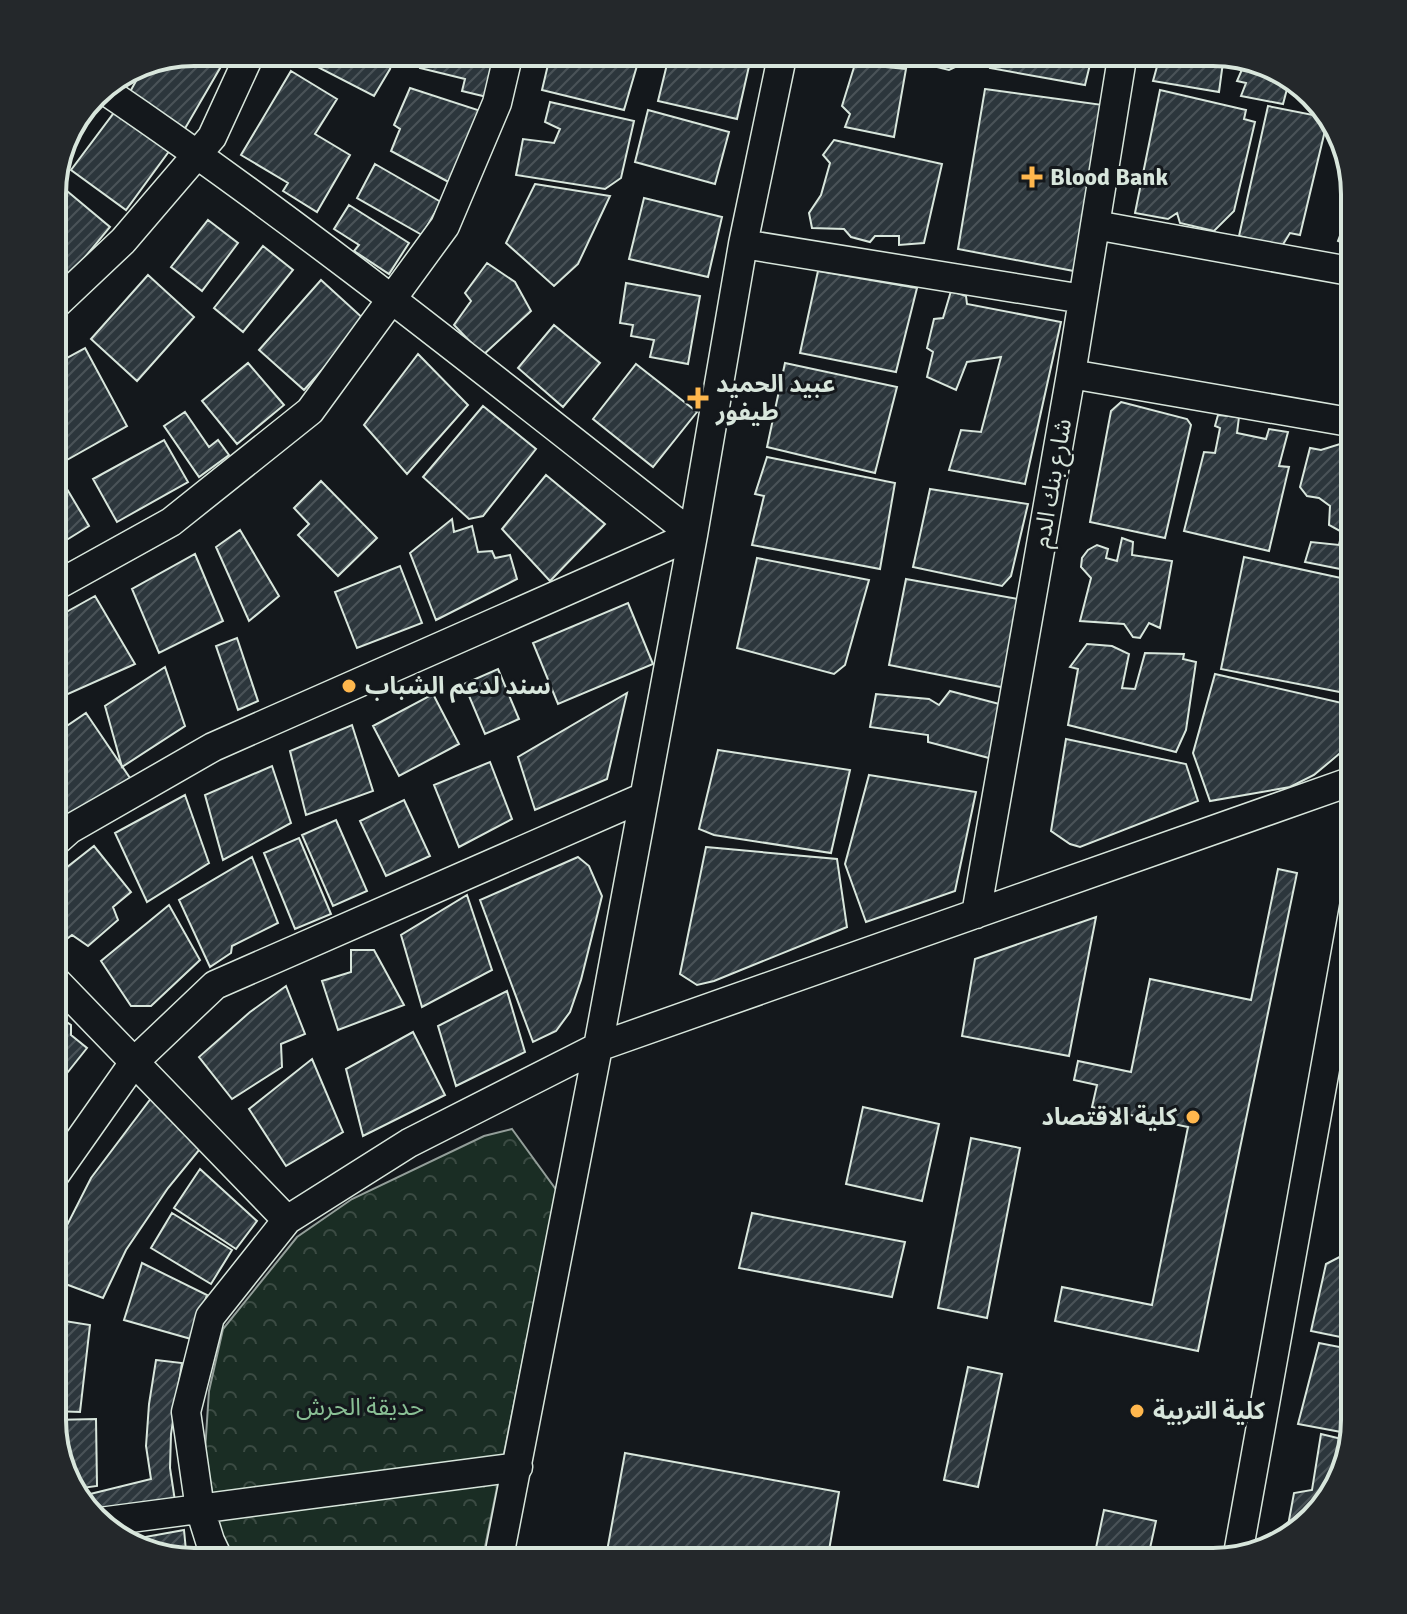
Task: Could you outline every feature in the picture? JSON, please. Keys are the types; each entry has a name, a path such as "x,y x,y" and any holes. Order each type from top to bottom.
{"street":[{"path":"66,295 123,241 212,137 245,66"},
{"path":"66,580 171,522 310,411 445,226 497,103 506,66"},
{"path":"501,1548 598,1047 693,535 743,244 780,66"},
{"name":"شارع بنك الدم","path":"976,914 1071,374 1121,66"},
{"path":"113,95 198,154 392,299 693,535"},
{"path":"1095,225 1341,269"},
{"path":"743,244 1083,299"},
{"path":"1071,374 1341,421"},
{"path":"66,833 213,747 693,535"},
{"path":"213,1548 200,1509 186,1412 210,1317 287,1220 409,1143 598,1047 1341,785"},
{"path":"66,1159 135,1061 215,985 644,797"},
{"path":"1240,1545 1341,980"},
{"path":"66,991 287,1220"},
{"path":"114,1520 518,1467"}],"green space":[{"name":"حديقة الحرش","path":"512,1129 557,1191 485,1548 228,1548 218,1527 205,1451 209,1391 223,1329 297,1237 352,1199 484,1136"}],"building":[{"path":"221,66 183,132 126,99 137,80 145,76 169,68"},
{"path":"316,66 391,66 374,96"},
{"path":"498,66 491,98 462,91 465,79 420,68"},
{"path":"548,66 637,66 624,110 542,90"},
{"path":"667,66 749,66 737,119 658,101"},
{"path":"854,66 906,69 894,137 845,127 850,114 842,106"},
{"path":"933,66 957,66 949,70"},
{"path":"990,66 1090,66 1085,85"},
{"path":"1157,66 1222,66 1219,92 1153,81"},
{"path":"1242,69 1270,79 1287,89 1283,104 1241,96 1246,83 1237,81"},
{"path":"291,71 337,99 315,134 350,155 317,212 283,191 288,183 241,155"},
{"path":"410,88 487,113 456,186 391,151 400,129 394,125"},
{"name":"Blood Bank","path":"985,89 1103,105 1079,272 958,249"},
{"path":"1160,90 1246,110 1244,119 1255,122 1234,211 1214,231 1180,223 1177,213 1168,219 1135,213"},
{"path":"550,102 634,121 621,178 605,189 516,175 523,139 554,143 560,129 545,122"},
{"path":"1268,106 1314,115 1325,132 1300,235 1290,233 1277,254 1258,241 1239,236"},
{"path":"116,110 170,150 126,210 71,170"},
{"path":"648,110 729,132 715,184 635,162"},
{"path":"834,140 942,164 924,243 899,245 899,236 875,236 870,242 851,237 844,229 812,228 809,213 821,195 830,163 823,155"},
{"path":"375,164 441,202 422,235 357,198"},
{"path":"535,184 610,196 578,264 554,286 506,243"},
{"path":"66,190 110,227 66,280"},
{"path":"644,198 722,217 708,277 629,259"},
{"path":"349,205 409,243 389,274 354,251 359,245 334,229"},
{"path":"208,220 238,243 202,291 171,267"},
{"path":"263,246 293,270 243,332 214,308"},
{"path":"487,263 515,282 531,311 483,355 454,325 471,301 465,293"},
{"path":"818,271 917,288 896,372 800,353"},
{"path":"148,275 194,317 137,381 91,339"},
{"path":"321,280 366,321 304,390 259,350"},
{"path":"626,283 700,296 688,364 650,357 654,340 631,336 633,325 620,323"},
{"path":"951,291 966,296 967,304 1061,322 1025,484 949,470 961,430 981,432 1001,357 967,362 956,390 927,377 933,352 927,348 934,319 943,318"},
{"path":"554,325 600,363 563,407 518,368"},
{"path":"85,348 127,426 66,460 66,358"},
{"path":"418,354 468,405 407,474 364,425"},
{"path":"248,363 284,405 237,444 202,401"},
{"path":"785,363 897,387 875,473 767,447"},
{"path":"636,364 697,412 653,467 593,419"},
{"path":"1121,402 1187,419 1191,425 1165,538 1090,522 1111,411"},
{"path":"483,406 536,449 483,516 469,519 423,477"},
{"path":"185,412 209,447 218,440 229,455 199,477 164,426"},
{"path":"1218,415 1239,417 1237,433 1266,439 1269,429 1288,432 1279,466 1289,467 1269,551 1184,531 1204,452 1215,453 1220,428 1215,426"},
{"path":"164,440 188,482 117,522 93,479"},
{"path":"1341,444 1341,531 1329,525 1330,506 1319,498 1307,496 1300,487 1310,448 1321,450"},
{"path":"767,457 895,483 880,569 752,545 764,496 755,494"},
{"path":"546,475 605,524 550,581 502,529"},
{"path":"321,481 377,538 338,576 298,535 309,524 294,508"},
{"path":"66,487 89,526 66,540"},
{"path":"930,489 1028,504 1011,576 1002,586 913,567"},
{"path":"452,519 454,532 472,526 478,552 492,551 495,558 510,555 517,579 436,620 410,553"},
{"path":"240,530 279,596 249,621 216,547"},
{"path":"1341,536 1341,569 1305,562 1311,542 1339,545"},
{"path":"1122,538 1133,542 1132,555 1172,561 1160,628 1149,623 1140,638 1133,637 1124,624 1080,621 1091,578 1081,567 1082,558 1097,545 1108,549 1106,558 1117,561"},
{"path":"195,554 223,621 159,653 132,589"},
{"path":"1244,557 1341,578 1341,692 1221,669"},
{"path":"757,558 869,580 845,665 834,674 737,648"},
{"path":"400,566 422,623 357,648 335,592"},
{"path":"906,579 1023,600 1006,688 889,665"},
{"path":"95,596 135,664 66,695 66,612"},
{"path":"628,603 653,664 558,704 533,643"},
{"path":"237,638 258,701 238,710 216,646"},
{"path":"1087,644 1112,646 1129,654 1122,688 1135,689 1145,653 1184,654 1183,659 1196,662 1186,730 1176,752 1068,725 1078,669 1070,667"},
{"path":"165,667 185,726 122,767 105,706"},
{"path":"498,669 519,719 485,734 464,684"},
{"path":"1215,674 1341,703 1341,752 1314,775 1290,787 1210,801 1193,753"},
{"path":"950,691 1003,705 997,738 989,758 928,742 928,735 870,727 876,694 929,699 939,705"},
{"path":"627,693 607,779 535,810 518,757"},
{"path":"433,694 459,744 399,776 373,726"},
{"path":"86,713 130,778 66,821 66,727"},
{"path":"352,725 373,791 306,815 290,751"},
{"path":"1066,739 1186,764 1198,801 1080,847 1070,844 1051,831"},
{"path":"718,750 850,770 831,853 714,835 699,829"},
{"path":"490,762 512,819 459,847 434,785"},
{"path":"272,766 291,823 223,860 205,795"},
{"path":"869,775 976,792 955,891 866,922 845,864"},
{"path":"185,795 209,863 147,902 115,833"},
{"path":"404,800 430,856 386,876 360,821"},
{"path":"336,820 367,891 333,906 302,835"},
{"path":"299,838 331,914 295,929 264,853"},
{"path":"94,846 131,892 113,907 118,920 88,946 72,935 66,940 66,868"},
{"path":"706,847 837,859 847,927 714,981 697,985 680,974"},
{"path":"252,857 278,923 232,946 231,953 210,967 179,900"},
{"path":"578,857 589,866 602,896 570,1012 556,1031 533,1042 480,900"},
{"name":"كلية الاقتصاد","path":"1278,869 1297,873 1198,1351 1055,1321 1062,1287 1152,1305 1188,1127 1092,1107 1097,1085 1074,1080 1078,1061 1131,1072 1150,979 1251,1000"},
{"path":"467,895 492,970 422,1007 401,935"},
{"path":"169,905 200,960 151,1006 131,1006 101,961"},
{"path":"1096,917 1069,1056 962,1036 975,959"},
{"path":"351,950 374,950 404,1005 338,1030 322,981 351,972"},
{"path":"286,986 305,1034 281,1044 282,1067 232,1099 199,1057 250,1012"},
{"path":"507,991 525,1052 456,1086 438,1026"},
{"path":"66,1022 71,1025 71,1035 87,1048 66,1074"},
{"path":"413,1032 445,1095 363,1136 346,1069"},
{"path":"312,1059 343,1132 286,1166 249,1109"},
{"path":"155,1093 204,1144 168,1188 126,1250 103,1298 66,1284 66,1227 91,1178"},
{"path":"863,1107 939,1124 922,1201 846,1184"},
{"path":"971,1138 1020,1148 987,1318 938,1308"},
{"path":"200,1169 257,1221 236,1249 174,1208"},
{"path":"172,1213 232,1250 211,1284 151,1248"},
{"path":"752,1213 905,1242 892,1297 739,1268"},
{"path":"1341,1256 1341,1337 1311,1331 1326,1264"},
{"path":"142,1263 207,1295 191,1339 124,1320"},
{"path":"66,1321 90,1325 80,1412 66,1412"},
{"path":"1319,1343 1341,1347 1340,1432 1298,1424"},
{"path":"156,1360 182,1363 171,1434 170,1468 175,1501 107,1514 90,1494 151,1479 146,1446"},
{"path":"968,1367 1002,1374 978,1487 944,1480"},
{"path":"96,1419 97,1486 86,1488 79,1477 68,1445 66,1420"},
{"path":"1321,1434 1340,1438 1328,1477 1304,1511 1288,1524 1294,1493 1312,1490"},
{"path":"625,1453 839,1492 829,1548 608,1548"},
{"path":"1104,1510 1156,1521 1150,1548 1096,1548"},
{"path":"184,1530 186,1547 169,1546 143,1537"}],"place":[{"name":"Blood Bank","path":"1032,177"},
{"name":"عبيد الحميد طيفور","path":"698,398"},
{"name":"سند لدعم الشباب","path":"349,686"},
{"name":"كلية الاقتصاد","path":"1193,1117"},
{"name":"كلية التربية","path":"1137,1411"}]}
